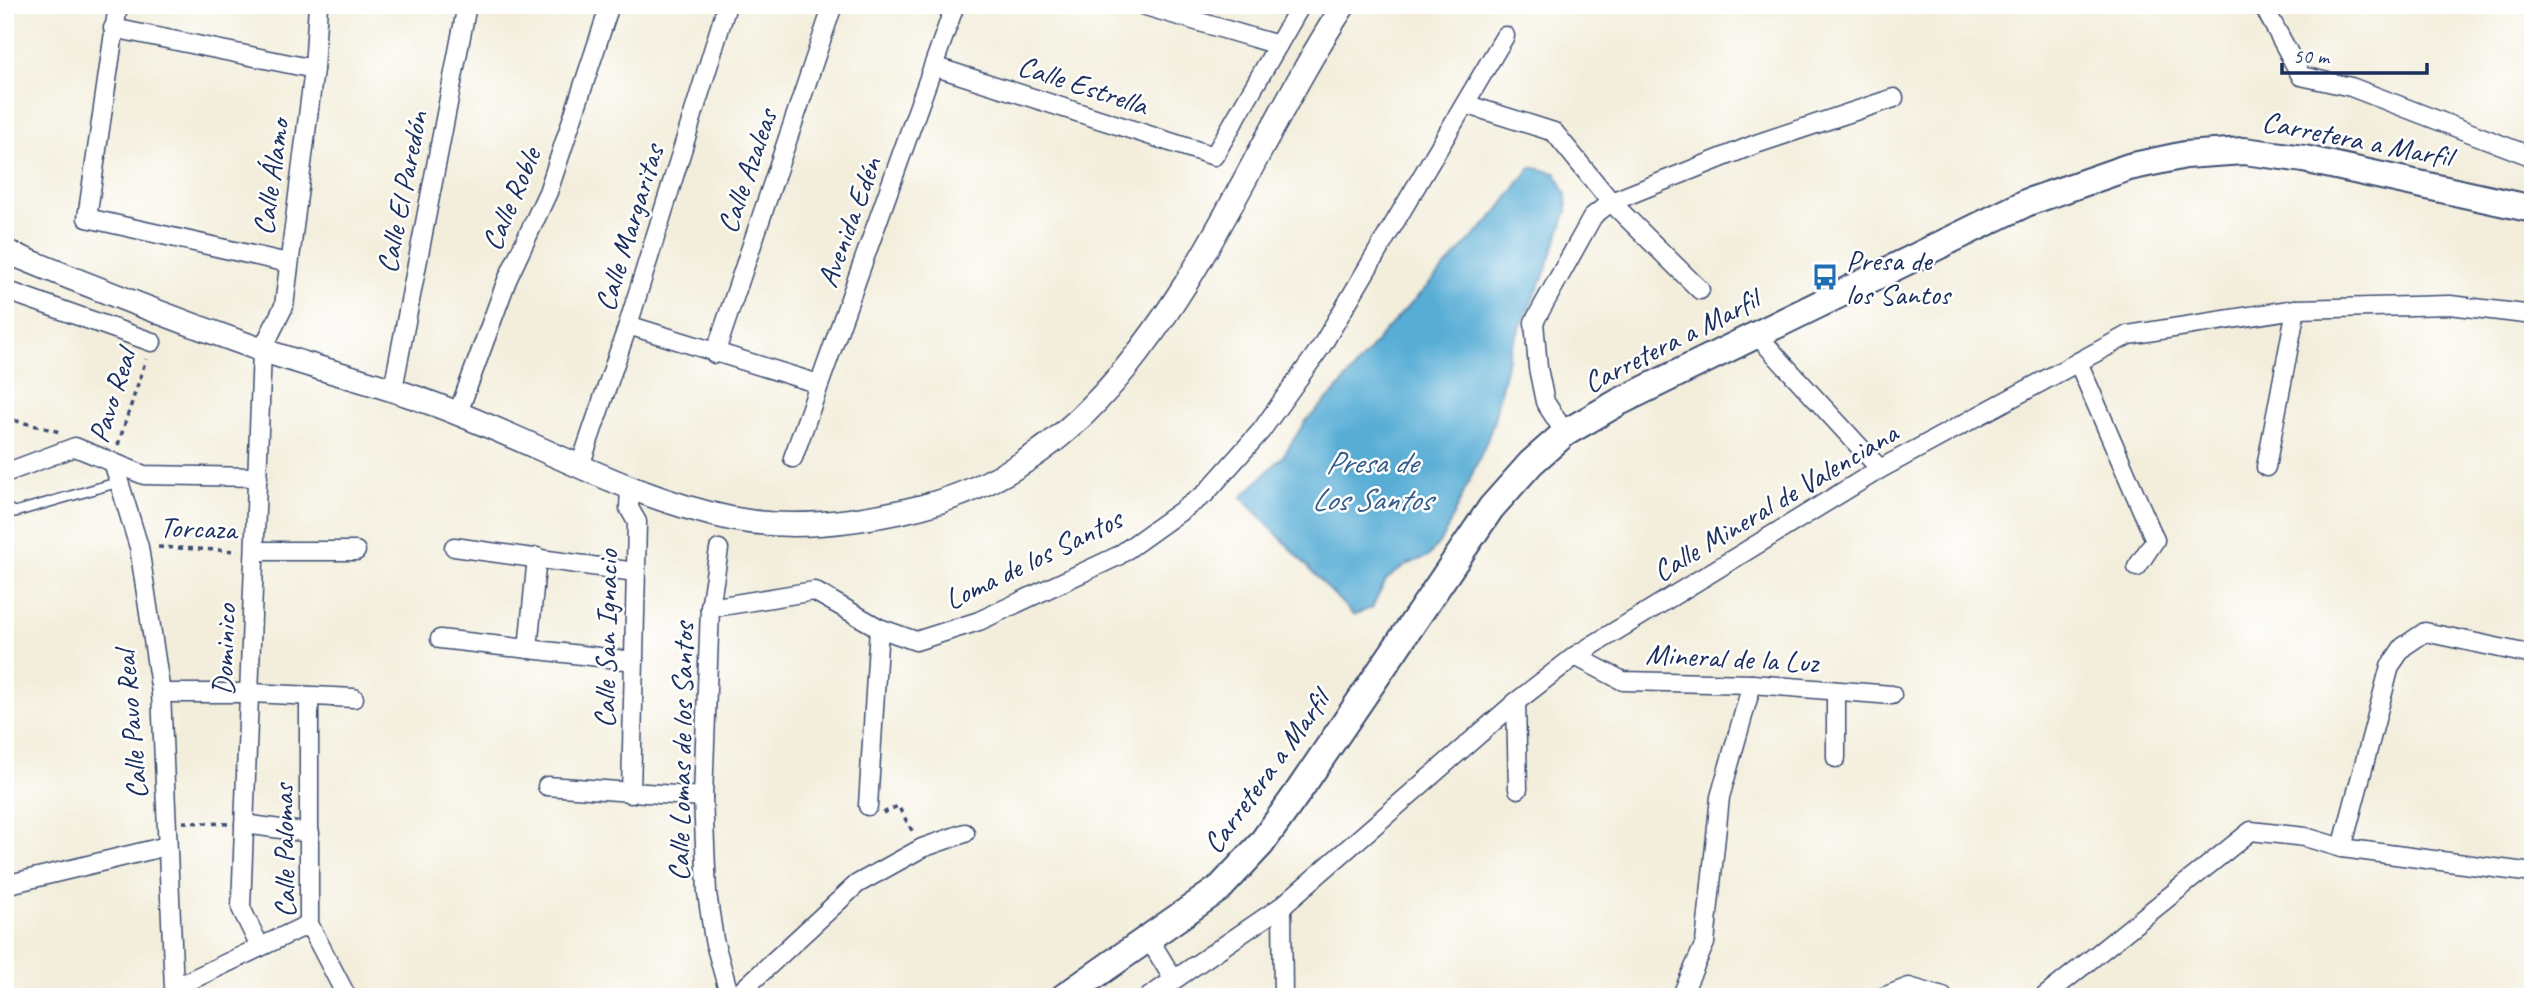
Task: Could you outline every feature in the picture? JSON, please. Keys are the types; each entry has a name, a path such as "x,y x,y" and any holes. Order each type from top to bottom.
{"main road":[{"name":"Carretera a Marfil","path":"1064,997 1220,888 1261,844 1491,508 1531,463 1565,433 1619,402 2028,202 2129,167 2185,155 2244,151 2304,159 2533,209"}],"street":[{"path":"118,5 87,218 288,263"},
{"name":"Calle Álamo","path":"262,350 284,306 314,69 318,5"},
{"name":"Calle El Paredón","path":"393,390 467,5"},
{"name":"Calle Roble","path":"458,413 507,280 548,192 610,5"},
{"name":"Calle Margaritas","path":"580,466 628,325 727,5"},
{"name":"Calle Azaleas","path":"715,354 833,5"},
{"name":"Avenida Edén","path":"793,458 936,67 956,5"},
{"path":"1142,5 1278,45 1301,5"},
{"path":"5,251 262,350 458,413 629,487 733,519 811,525 862,520 942,503 1001,478 1051,442 1094,405 1139,350 1193,273 1233,206 1259,148 1343,5"},
{"path":"2263,5 2301,76 2351,88 2533,157"},
{"path":"113,28 314,69"},
{"name":"Loma de los Santos","path":"710,608 814,591 879,628 916,641 979,621 1118,556 1205,494 1261,431 1321,347 1505,36"},
{"name":"Calle Estrella","path":"936,67 1214,156 1278,45"},
{"path":"1565,433 1545,402 1538,368 1534,322 1593,216 1611,202 1756,144 1894,98"},
{"path":"1465,104 1554,132 1611,202 1700,290"},
{"path":"5,290 152,342"},
{"name":"Calle Mineral de Valenciana","path":"1149,997 1282,906 1516,702 1575,656 1880,469 2128,335 2296,309 2451,305 2533,315"},
{"path":"2266,467 2296,309"},
{"path":"628,325 819,384"},
{"path":"1756,334 1880,469"},
{"name":"Dominico","path":"260,947 241,908 262,350"},
{"path":"2078,362 2155,540 2137,566"},
{"path":"5,473 75,447 144,475 258,477"},
{"name":"Calle Pavo Real","path":"113,463 139,547 162,693 174,988 260,947"},
{"name":"Calle San Ignacio","path":"629,487 629,508 637,522 631,794"},
{"path":"454,547 635,572"},
{"name":"Calle Lomas de los Santos","path":"719,549 710,608 703,797 707,894 714,940 730,997"},
{"path":"255,551 356,551"},
{"path":"528,649 537,557"},
{"path":"868,806 879,628"},
{"path":"2342,848 2390,666 2403,647 2425,632 2533,655"},
{"path":"440,639 634,661"},
{"name":"Mineral de la Luz","path":"1575,656 1623,681 1752,684 1892,695"},
{"path":"1681,997 1704,943 1720,797 1752,684"},
{"path":"1836,691 1836,758"},
{"path":"162,693 251,693 354,698"},
{"name":"Calle Palomas","path":"309,696 309,924 347,997"},
{"path":"1516,702 1518,789"},
{"path":"547,786 703,797"},
{"path":"244,824 310,833"},
{"path":"2044,997 2250,831 2305,837 2342,848 2533,873"},
{"path":"735,997 857,884 922,848 965,833"},
{"path":"5,885 167,846"},
{"path":"1282,906 1283,997"},
{"path":"260,947 309,924"},
{"path":"1149,939 1174,980"},
{"path":"1883,997 1909,987 1943,997"}],"lane":[{"path":"5,508 15,512 119,482"}],"path":[{"name":"Pavo Real","path":"113,463 152,342"},
{"path":"5,418 57,429 75,447"},
{"name":"Torcaza","path":"139,547 255,551"},
{"path":"868,806 869,820 898,806 922,848"},
{"path":"167,822 244,824"}],"water":[{"name":"Presa de Los Santos","path":"1531,167 1556,173 1566,195 1567,211 1544,275 1510,350 1493,424 1484,448 1444,536 1429,556 1406,565 1386,580 1372,608 1353,615 1242,497 1283,456 1305,422 1339,388 1386,330 1497,212"}],"place":[{"name":"Presa de los Santos","path":"1825,277"}]}
